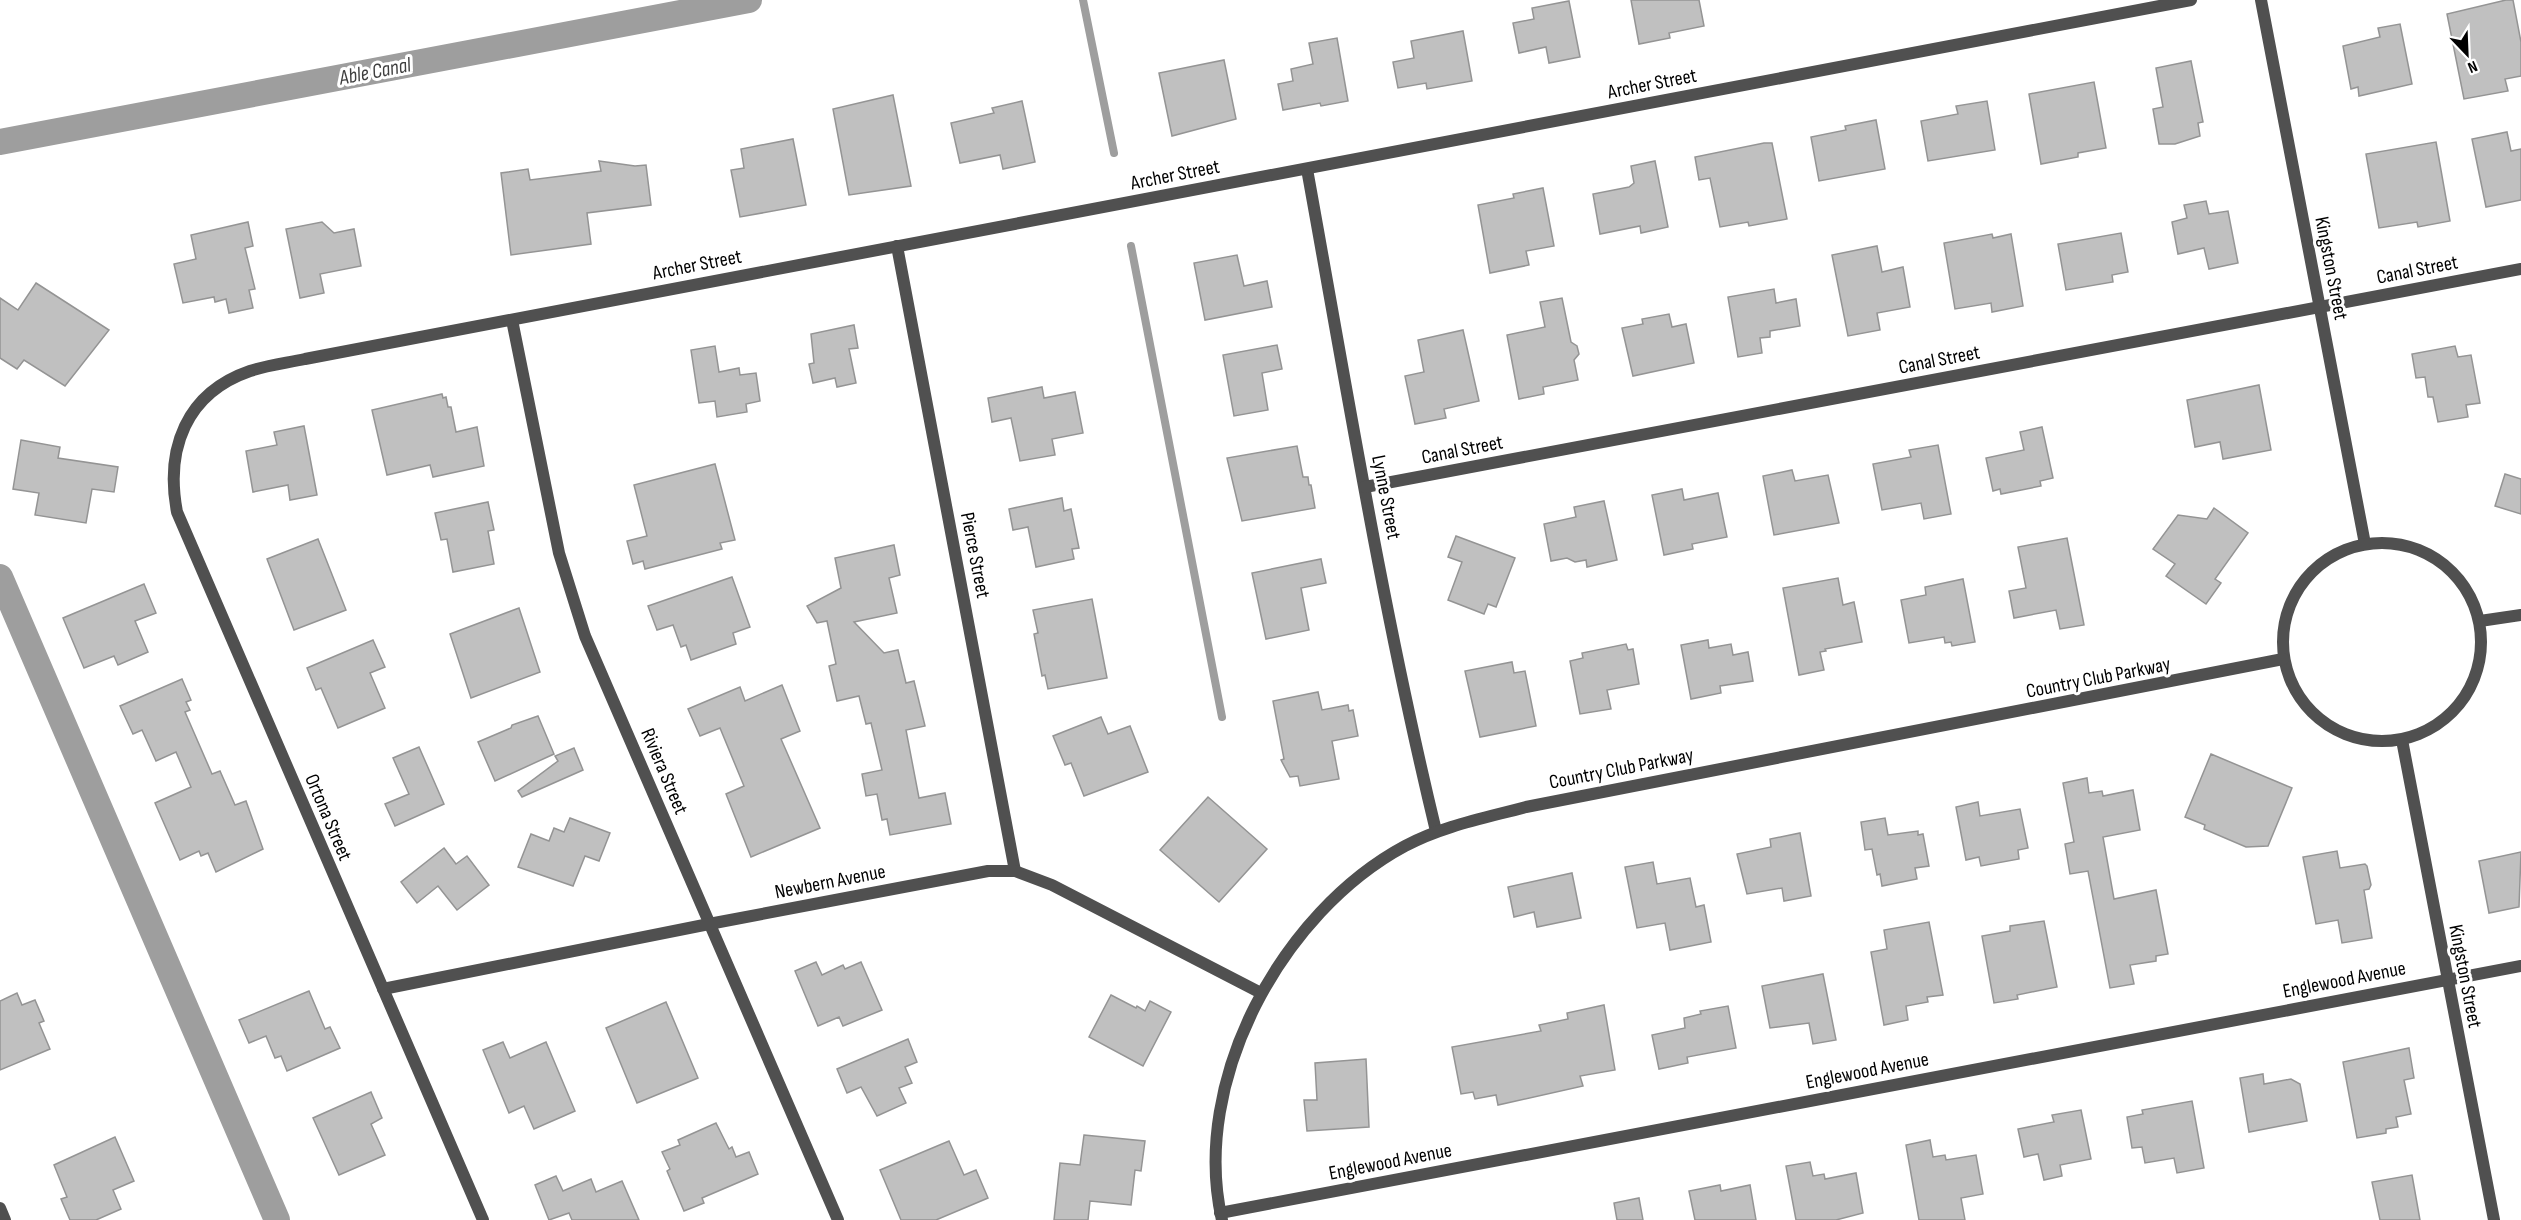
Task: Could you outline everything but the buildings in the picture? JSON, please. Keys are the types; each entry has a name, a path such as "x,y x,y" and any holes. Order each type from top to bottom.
{"street":[{"name":"Archer Street","path":"185,424 203,400 217,388 251,371 2191,0"},
{"name":"Kingston Street","path":"2261,0 2365,544"},
{"name":"Lynne Street","path":"1307,169 1365,487 1421,770 1436,831"},
{"name":"Pierce Street","path":"897,246 1015,871"},
{"name":"Canal Street","path":"1365,487 2521,269"},
{"name":"Riviera Street","path":"513,320 559,553 585,636 838,1220"},
{"name":"Ortona Street","path":"185,424 174,453 172,485 177,512 483,1220"},
{"path":"2365,544 2396,544 2425,552 2450,569 2469,592 2480,621 2481,652 2473,682 2456,709 2431,729 2402,740 2370,741 2339,732 2330,726 2313,714 2294,689 2283,659 2283,628 2293,598 2305,581 2311,573 2336,554 2365,544"},
{"path":"2480,621 2521,615"},
{"name":"Country Club Parkway","path":"1221,1216 1217,1148 1223,1103 1244,1028 1261,993 1294,944 1344,890 1395,852 1436,831 1526,807 2283,659"},
{"name":"Kingston Street","path":"2402,740 2445,980 2494,1220"},
{"name":"Newbern Avenue","path":"383,989 988,871 1015,871 1052,885 1261,993"},
{"name":"Englewood Avenue","path":"1221,1216 2521,966"},
{"path":"0,1208 5,1220"}],"waterway":[{"name":"Able Canal","path":"0,142 749,0"},
{"path":"1083,0 1114,153"},
{"path":"1131,246 1222,717"},
{"path":"0,577 277,1220"}]}
